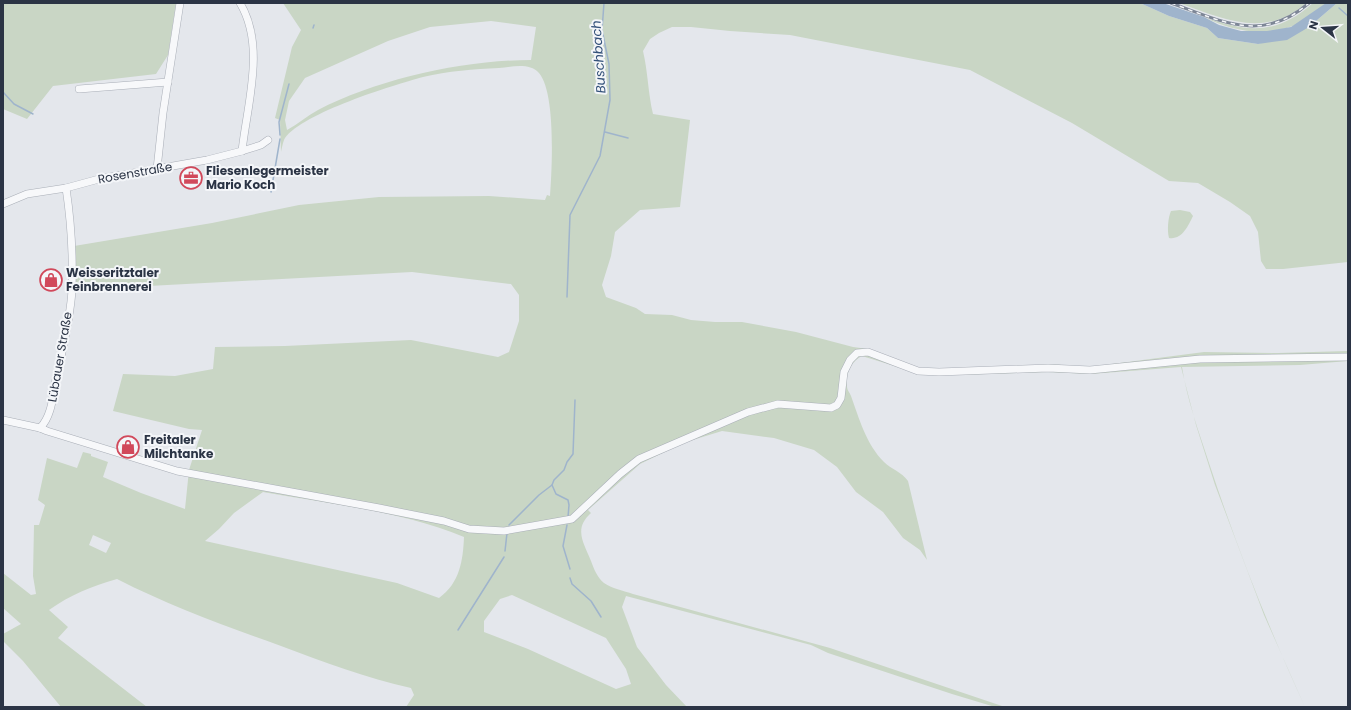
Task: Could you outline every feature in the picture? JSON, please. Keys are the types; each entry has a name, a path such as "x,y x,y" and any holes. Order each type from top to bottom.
{"street":[{"path":"157,169 156,163 180,3"},
{"path":"240,3 249,21 254,48 242,151"},
{"path":"79,89 168,82"},
{"name":"Rosenstraße","path":"3,204 27,194 66,188 99,179 157,169 242,151 260,145 268,140"},
{"name":"Lübauer Straße","path":"40,428 46,422 50,408 62,351 72,290 70,230 66,188"},
{"path":"3,420 40,428 178,471 379,508 469,529 504,531 572,519 620,474 639,459 748,412 778,404 830,408 837,405 842,398 844,372 850,360 857,353 868,352 918,371 939,372 1048,368 1090,370 1194,359 1348,356"}],"green space":[{"path":"3,3 176,3 168,55 156,74 53,86 27,119 3,109"},
{"path":"283,3 1140,3 1169,16 1207,28 1218,38 1258,44 1309,27 1337,3 1348,3 1348,262 1283,269 1266,269 1261,261 1258,232 1250,216 1230,202 1198,183 1169,181 1072,123 970,70 790,35 691,27 672,27 650,39 643,51 653,114 690,120 680,207 640,210 615,232 611,256 602,285 606,297 636,308 645,314 672,315 691,320 715,322 742,322 796,332 853,347 868,349 919,368 1025,367 1048,364 1089,367 1204,352 1278,353 1348,351 1348,361 1300,365 1182,367 1184,379 1181,367 1091,374 1048,372 953,375 917,373 862,356 855,361 848,373 847,389 872,447 884,462 903,475 908,481 927,560 920,550 903,538 883,512 856,492 837,467 814,450 774,438 722,431 683,443 640,464 588,510 591,513 582,525 581,530 583,542 598,576 604,583 610,586 633,594 830,648 1005,707 995,707 952,694 828,653 811,645 626,596 622,607 637,647 666,685 687,707 406,707 414,695 411,688 345,669 239,631 177,607 117,579 82,592 49,610 68,627 58,638 147,707 61,707 23,661 3,641 3,634 21,624 3,608 3,573 31,595 36,594 33,576 34,525 39,525 45,505 38,500 47,458 77,468 83,452 91,454 91,456 108,462 103,477 185,509 189,470 202,430 189,429 113,411 123,374 175,376 213,369 215,347 285,346 411,340 498,357 509,352 519,321 519,295 511,284 412,272 74,290 74,246 212,223 299,205 379,197 489,196 545,200 547,195 550,196 552,132 548,97 539,73 530,67 525,66 442,73 391,86 371,93 310,119 285,138 281,152 280,120 275,118 292,47 301,30","holes":["491,21 536,27 531,60 478,63 422,73 394,81 367,89 342,99 318,110 287,130 285,120 289,101 305,78 388,41 430,27","263,492 365,509 390,514 440,528 464,537 463,554 456,578 452,585 439,598 397,583 205,541 234,513","93,535 111,543 106,553 89,545","512,595 606,638 626,669 631,684 616,689 528,649 484,632 484,621 500,599"]},
{"path":"1179,3 1306,3 1291,14 1275,20 1260,23 1228,20"},
{"path":"1313,3 1326,3 1300,23 1279,30 1257,32 1246,31 1214,22 1204,17 1234,26 1261,28 1274,26 1286,21 1299,14"},
{"path":"1180,210 1190,212 1193,216 1187,228 1181,235 1174,238 1169,238 1168,224 1171,211"},
{"path":"1193,415 1219,494 1242,556 1284,659 1264,615 1215,485"}],"water":[{"path":"1140,3 1163,3 1204,17 1219,25 1241,31 1267,31 1291,27 1326,3 1337,3 1309,27 1287,40 1258,44 1218,38 1207,28 1169,16"}],"waterway":[{"name":"Buschbach","path":"567,297 570,215 600,156 610,100 609,64 602,30 604,3"},
{"path":"1339,8 1348,16"},
{"path":"280,135 279,122 289,84"},
{"path":"3,92 14,104 33,114"},
{"path":"605,132 628,138"},
{"path":"271,192 280,139"},
{"path":"568,517 568,500 556,494 552,485 554,480 564,470 567,462 573,454 575,400"},
{"path":"509,525 539,495 552,485"},
{"path":"567,525 563,546 570,569"},
{"path":"505,551 507,533"},
{"path":"458,630 504,557"},
{"path":"570,578 572,584 591,601 601,617"}],"railway":[{"path":"1171,3 1224,22 1258,26 1275,23 1292,16 1309,3"}],"place":[{"name":"Fliesenlegermeister Mario Koch","path":"191,178"},
{"name":"Weisseritztaler Feinbrennerei","path":"51,280"},
{"name":"Freitaler Milchtanke","path":"128,447"}]}
